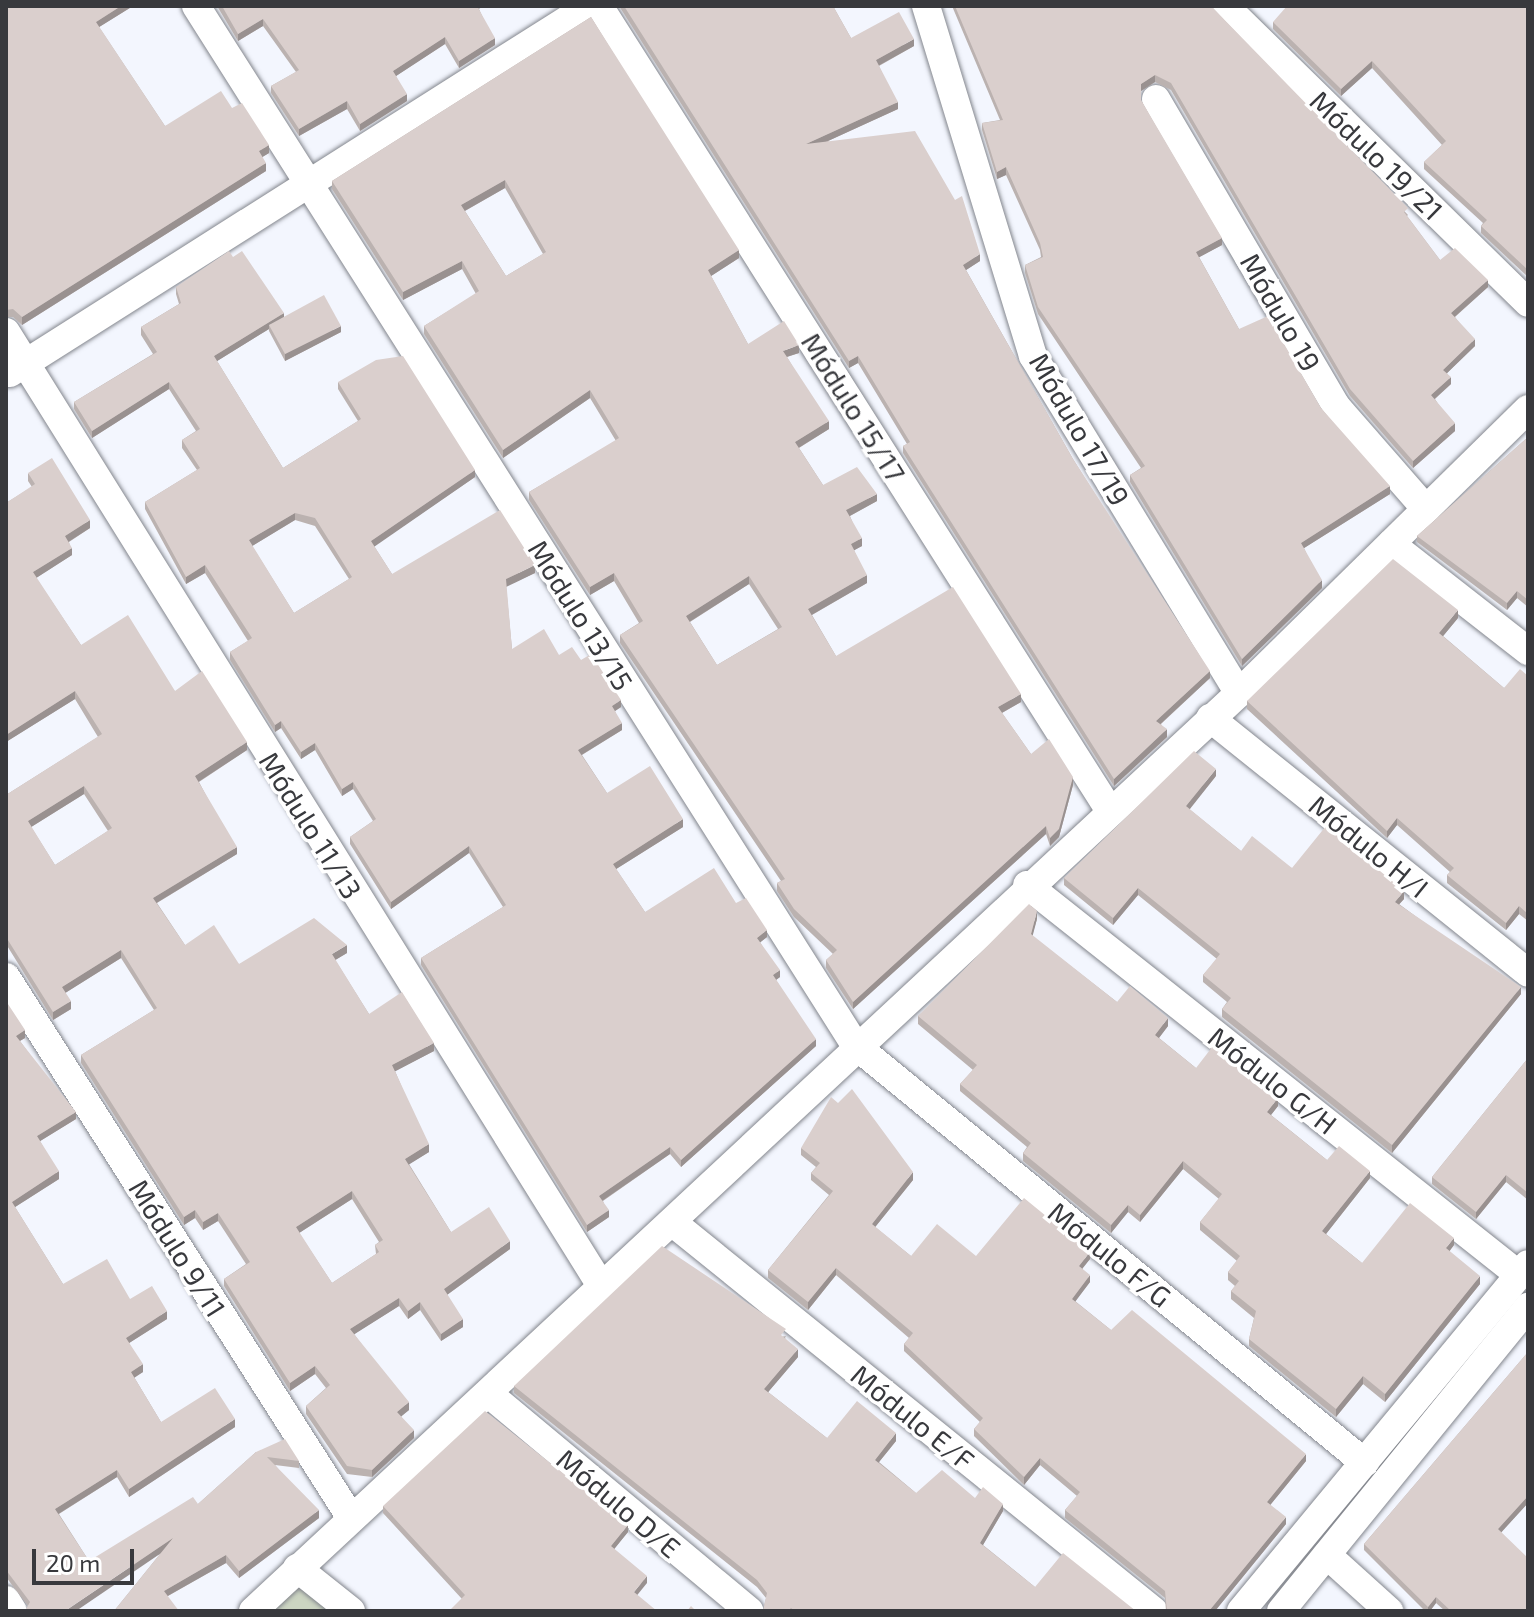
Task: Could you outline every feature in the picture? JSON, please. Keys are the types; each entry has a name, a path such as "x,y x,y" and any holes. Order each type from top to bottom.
{"street":[{"name":"Módulo 13/15","path":"196,6 855,1045"},
{"path":"18,368 589,6"},
{"name":"Módulo 15/17","path":"599,6 1108,808"},
{"name":"Módulo 17/19","path":"926,6 1033,356 1239,693"},
{"name":"Módulo 19/21","path":"1225,6 1528,303"},
{"name":"Módulo 19","path":"1156,99 1336,406 1426,509"},
{"name":"Módulo 11/13","path":"6,332 18,368 603,1289"},
{"path":"253,1611 603,1289 855,1045 1108,808 1239,693 1528,409"},
{"path":"1391,544 1528,651"},
{"name":"Módulo H/I","path":"1210,718 1528,973"},
{"name":"Módulo G/H","path":"1027,885 1523,1270"},
{"name":"Módulo 9/11","path":"6,977 351,1518"},
{"name":"Módulo F/G","path":"855,1045 1365,1463"},
{"name":"Módulo E/F","path":"672,1222 1154,1611"},
{"path":"1281,1611 1327,1555 1523,1270"},
{"path":"1241,1611 1365,1463 1413,1426 1528,1307"},
{"name":"Módulo D/E","path":"489,1394 749,1611"},
{"path":"1327,1555 1389,1611"},
{"path":"297,1568 351,1611"},
{"path":"6,1600 13,1611"}],"green space":[{"path":"300,1585 331,1611 272,1611"}],"building":[{"path":"6,6 121,6 96,22 165,126 221,91 232,108 242,103 269,145 259,151 266,163 22,317 13,309 6,310"},
{"path":"222,6 477,6 495,38 459,61 445,37 393,71 407,94 360,124 347,101 299,129 271,86 299,70 263,19 238,34"},
{"path":"624,6 833,6 851,38 899,12 914,39 876,60 898,102 806,144 915,131 955,200 962,196 980,254 963,265 1073,459 1210,671 1156,721 1167,729 1114,779 903,446 910,442 858,356 849,361"},
{"path":"955,6 1211,6 1408,208 1404,212 1440,260 1455,248 1488,280 1451,313 1475,339 1443,370 1451,377 1431,395 1455,423 1413,461 1350,389 1171,83 1155,75 1141,84 1141,100 1222,238 1196,252 1239,329 1268,316 1321,408 1390,486 1301,543 1322,580 1242,659 1130,475 1145,466 1038,307 1025,265 1043,257 1040,243 1006,167 997,172 982,123 1003,120"},
{"path":"1287,6 1528,6 1528,270 1481,226 1487,220 1424,162 1446,141 1372,61 1341,89 1273,22"},
{"path":"591,17 739,250 708,270 748,344 784,321 799,345 783,351 829,421 795,442 823,485 857,467 877,494 846,510 862,538 851,544 867,575 808,609 836,656 953,587 1021,694 998,707 1031,754 1049,739 1073,777 1059,829 1050,838 1046,826 853,1002 826,960 837,950 794,909 777,883 785,879 620,635 643,621 614,573 590,587 529,492 619,438 590,390 503,450 424,326 479,291 462,261 403,292 332,181","holes":["505,180 546,252 506,276 461,205","749,576 782,627 717,665 686,616"]},
{"path":"229,251 233,257 242,251 284,313 214,356 283,468 361,419 338,382 376,360 403,356 475,470 371,541 392,574 500,510 535,565 506,579 512,649 544,629 559,655 572,647 581,660 591,654 621,700 612,706 622,723 578,750 607,793 650,766 683,819 613,864 645,912 714,868 736,903 746,898 767,930 757,938 780,970 773,975 816,1039 681,1160 670,1147 599,1196 609,1210 587,1225 421,958 506,905 469,846 391,902 350,837 376,819 353,782 342,789 315,743 301,752 281,721 275,725 230,652 252,638 205,565 186,577 145,502 200,468 182,440 200,429 169,382 92,431 74,402 157,352 141,327 181,303 176,287","holes":["295,513 315,518 352,577 294,613 249,540"]},
{"path":"324,295 341,326 285,354 269,325"},
{"path":"1528,437 1528,600 1517,591 1507,603 1417,536"},
{"path":"52,458 90,520 65,536 72,548 33,572 81,645 128,615 175,691 202,671 247,742 195,776 237,847 153,898 185,945 214,925 239,964 314,918 347,945 332,954 369,1014 402,992 434,1043 392,1065 429,1144 405,1159 451,1232 489,1207 510,1241 444,1289 463,1319 441,1334 420,1302 408,1311 399,1298 350,1329 409,1402 397,1412 414,1430 372,1470 347,1466 306,1406 330,1385 315,1366 290,1383 224,1279 250,1262 218,1213 203,1222 195,1210 184,1217 81,1055 157,1008 121,950 62,987 71,1001 53,1012 6,937 6,795 102,734 75,691 6,735 6,503 35,484 28,473","holes":["84,786 112,828 55,865 28,821","352,1191 383,1240 375,1245 379,1252 332,1283 296,1227"]},
{"path":"1393,559 1458,610 1439,633 1504,688 1520,669 1528,676 1528,914 1519,906 1506,923 1447,875 1454,868 1397,818 1387,831 1247,701"},
{"path":"1194,751 1216,769 1186,806 1241,851 1252,836 1292,868 1326,826 1404,891 1395,902 1521,987 1392,1145 1222,1009 1231,998 1203,975 1220,954 1138,888 1113,918 1064,878"},
{"path":"1029,904 1037,911 1031,934 1117,1002 1130,986 1168,1018 1155,1035 1196,1068 1213,1046 1278,1098 1267,1112 1327,1160 1339,1146 1370,1171 1322,1231 1362,1263 1410,1203 1454,1238 1446,1248 1480,1276 1385,1394 1363,1376 1336,1409 1249,1339 1256,1311 1231,1291 1239,1281 1228,1272 1240,1256 1200,1222 1222,1194 1183,1161 1140,1215 1128,1205 1111,1225 1023,1153 1031,1143 960,1084 977,1065 918,1016"},
{"path":"6,1001 25,1030 16,1036 76,1112 37,1136 59,1171 12,1202 63,1284 107,1259 130,1299 152,1286 167,1311 126,1338 143,1364 131,1372 161,1422 215,1388 235,1419 129,1489 117,1470 55,1509 89,1561 193,1497 198,1504 256,1452 285,1439 299,1461 267,1457 319,1510 239,1571 226,1555 164,1591 179,1611 114,1611 173,1538 65,1611 25,1611 30,1602 6,1570"},
{"path":"1528,1058 1528,1193 1506,1175 1476,1212 1432,1177"},
{"path":"852,1089 913,1172 872,1224 911,1256 937,1224 976,1256 1024,1198 1090,1252 1079,1266 1090,1275 1072,1299 1111,1330 1132,1310 1306,1454 1267,1502 1286,1517 1209,1611 1167,1611 1165,1591 1065,1510 1080,1492 1040,1458 1024,1477 974,1429 983,1418 904,1344 913,1333 836,1268 808,1302 768,1270 833,1191 811,1173 820,1163 801,1148 831,1097 838,1103"},
{"path":"662,1246 786,1329 781,1335 798,1349 764,1389 827,1438 857,1401 896,1433 875,1460 916,1493 942,1470 975,1498 983,1487 1003,1504 980,1543 1035,1587 1063,1553 1136,1611 795,1611 791,1608 788,1611 763,1611 767,1593 757,1580 514,1386"},
{"path":"1528,1352 1528,1496 1498,1529 1528,1558 1528,1611 1451,1611 1436,1597 1428,1607 1364,1544"},
{"path":"485,1411 628,1525 611,1546 647,1576 634,1592 657,1611 449,1611 465,1595 383,1506"}]}
